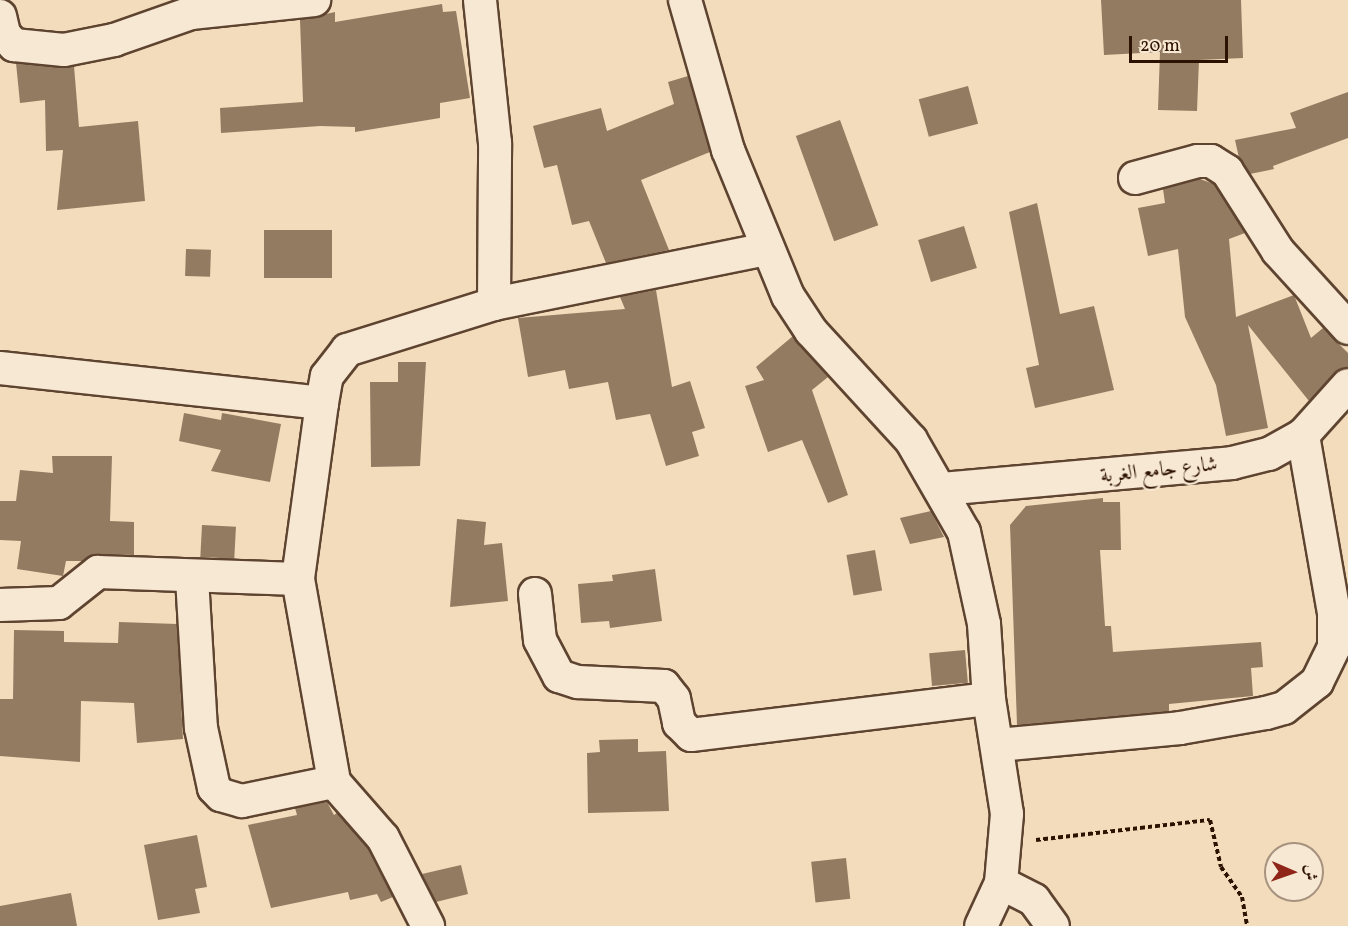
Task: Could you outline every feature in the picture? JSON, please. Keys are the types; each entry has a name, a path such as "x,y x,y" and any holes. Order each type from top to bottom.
{"street":[{"path":"0,16 4,34 14,45 64,50 114,40 191,13 314,0"},
{"path":"480,0 495,143 494,304"},
{"path":"685,0 728,150 767,249 811,331 911,440 942,489 964,532 984,624 989,699 1005,777 1007,844 1001,883 981,926"},
{"path":"1135,178 1198,161 1211,161 1227,171 1278,251 1348,328"},
{"path":"428,926 383,838 334,782 298,579 327,376 347,350 494,304 767,249"},
{"path":"0,368 322,404"},
{"name":"شارع جامع الغربة","path":"942,489 1191,471 1269,454 1304,435 1348,384"},
{"path":"998,746 1180,728 1266,713 1284,708 1317,682 1334,647 1334,613 1304,435"},
{"path":"0,605 59,603 98,572 192,578 298,579"},
{"path":"192,578 201,728 214,788 221,795 242,801 334,782"},
{"path":"535,594 540,640 559,676 578,682 664,686 674,699 679,723 691,735 989,699"},
{"path":"1001,883 1034,900 1053,926"}],"path":[{"path":"1007,844 1210,820 1221,867 1242,897 1246,926"}],"building":[{"path":"1101,0 1241,0 1243,58 1199,60 1197,111 1158,110 1160,52 1104,55"},
{"path":"442,4 443,12 456,11 470,98 440,103 440,118 355,132 355,127 320,126 221,133 220,108 303,102 300,20 335,12 335,22"},
{"path":"16,63 74,66 79,127 138,121 145,201 57,210 63,150 46,151 45,100 20,103"},
{"path":"688,76 710,152 641,180 669,250 606,263 589,221 572,225 557,165 544,168 533,126 601,108 607,131 674,104 668,82"},
{"path":"968,86 978,124 929,137 919,99"},
{"path":"1348,92 1348,138 1273,166 1274,169 1250,174 1239,158 1235,140 1296,128 1290,113"},
{"path":"840,120 878,225 834,241 796,136"},
{"path":"1200,179 1214,184 1245,233 1229,239 1236,317 1294,295 1311,338 1323,328 1348,353 1348,368 1335,373 1309,401 1248,325 1268,428 1226,436 1216,385 1185,317 1178,249 1148,256 1138,208 1165,203 1163,189"},
{"path":"1037,203 1060,314 1094,306 1114,390 1035,408 1026,368 1039,365 1009,212"},
{"path":"964,226 977,268 931,282 918,240"},
{"path":"264,230 332,230 332,278 264,278"},
{"path":"186,249 211,250 210,277 185,276"},
{"path":"656,290 672,387 690,381 705,428 692,432 699,456 666,466 650,414 616,420 608,382 569,389 565,370 528,377 518,318 625,309 620,297"},
{"path":"793,336 828,377 812,390 848,495 828,503 802,440 768,452 745,386 764,380 756,367"},
{"path":"398,362 426,362 420,466 371,467 370,382 398,382"},
{"path":"184,413 221,420 222,413 281,424 270,482 211,471 221,450 179,441"},
{"path":"52,456 112,456 110,521 134,522 134,555 99,554 83,561 66,561 63,576 17,569 21,541 0,540 0,501 16,501 20,470 53,473"},
{"path":"1103,498 1103,502 1120,502 1121,550 1100,550 1105,626 1111,626 1113,652 1261,642 1263,667 1251,668 1253,696 1169,704 1169,711 1017,725 1010,525 1026,506"},
{"path":"931,511 944,537 910,544 900,518"},
{"path":"457,519 486,522 484,545 502,543 508,601 450,607"},
{"path":"202,525 236,527 234,559 200,557"},
{"path":"875,550 882,590 854,595 846,555"},
{"path":"655,569 662,621 610,628 609,621 581,623 578,584 613,581 612,575"},
{"path":"119,622 177,624 183,739 137,743 134,703 81,701 80,762 0,756 0,699 13,699 14,630 64,631 64,642 118,643"},
{"path":"965,650 968,683 932,686 929,653"},
{"path":"638,739 638,752 666,751 669,811 588,813 587,753 600,752 599,740"},
{"path":"327,802 334,815 337,813 368,848 393,897 381,902 377,894 350,900 348,892 271,908 248,825 297,815 295,808"},
{"path":"197,835 207,887 195,889 200,913 158,920 144,845"},
{"path":"846,858 850,899 815,902 811,862"},
{"path":"461,865 468,894 436,902 422,874"},
{"path":"71,893 77,926 0,926 0,906"}]}
